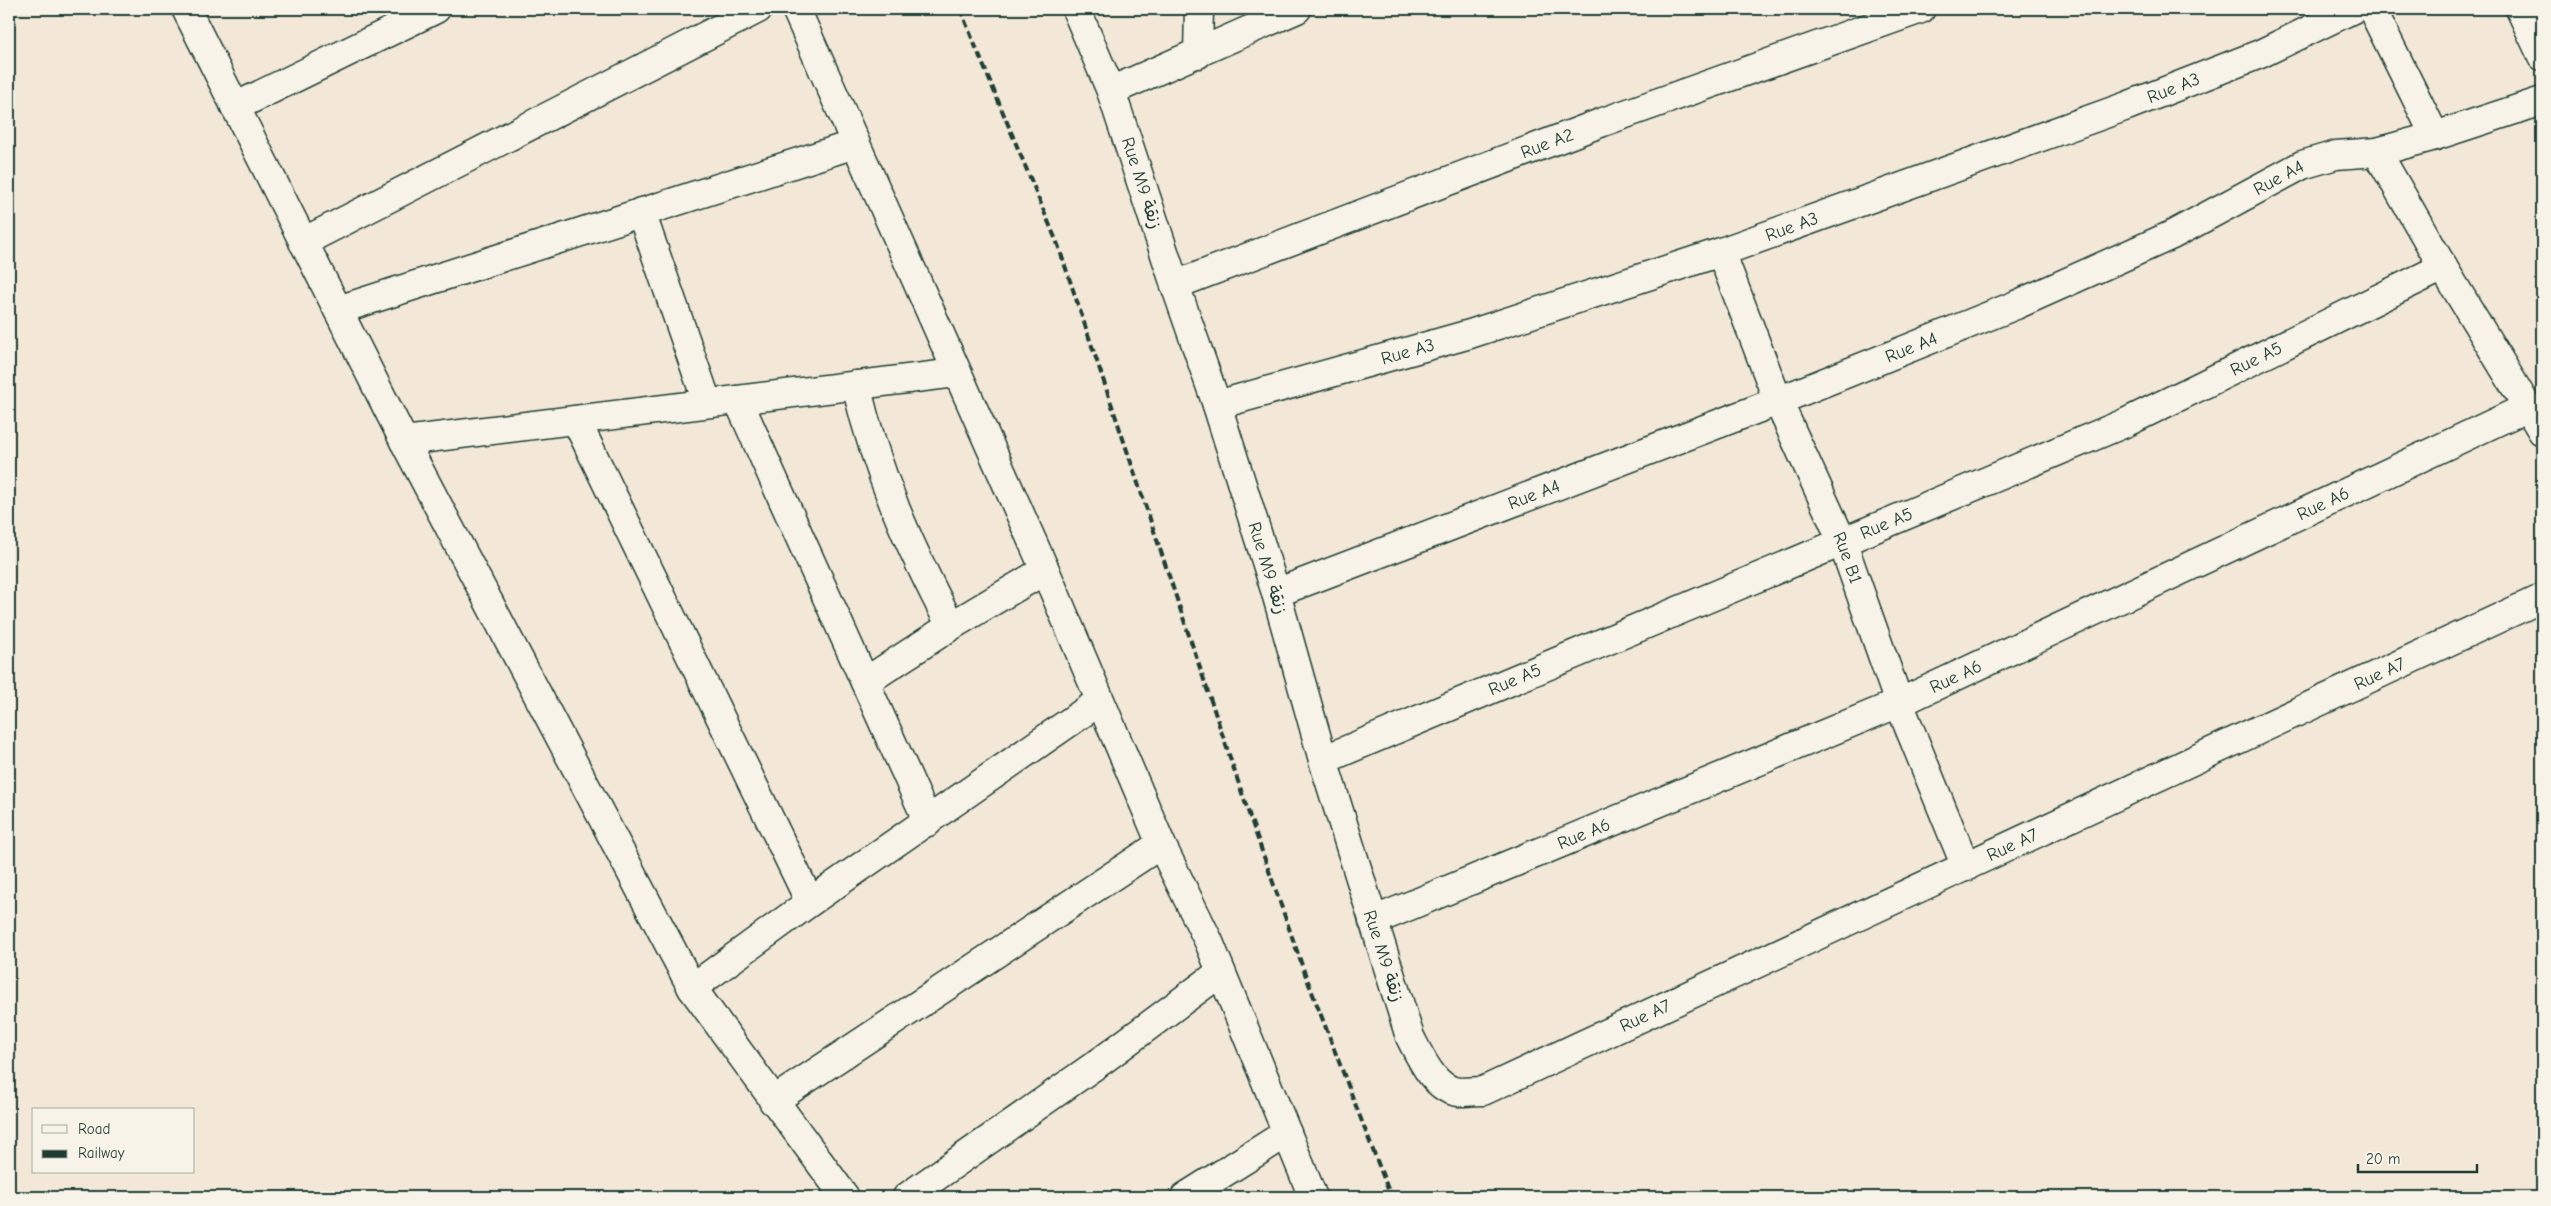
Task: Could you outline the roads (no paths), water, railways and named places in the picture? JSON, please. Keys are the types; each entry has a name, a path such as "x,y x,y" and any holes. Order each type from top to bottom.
{"street":[{"path":"186,9 404,441 692,988 845,1197"},
{"path":"235,107 436,9"},
{"path":"303,242 758,9"},
{"path":"796,9 1045,570 1161,844 1221,972 1313,1197"},
{"name":"Rue M9 زنقة","path":"1076,9 1111,90 1175,285 1217,404 1276,592 1323,760 1410,1037 1427,1066 1441,1084 1457,1092 1483,1091"},
{"path":"1198,54 1199,9"},
{"path":"1111,90 1198,54 1297,9"},
{"name":"Rue A2","path":"1175,285 1603,122 1921,9"},
{"name":"Rue A3","path":"1217,404 1470,334 1721,252 2136,102 2260,54 2353,9"},
{"path":"2372,9 2435,136"},
{"path":"2520,9 2542,56"},
{"name":"Rue A4","path":"1276,592 1778,401 2016,305 2172,235 2302,165 2336,155 2377,152 2435,136 2542,101"},
{"path":"338,310 855,144"},
{"path":"2377,152 2443,267 2542,430"},
{"path":"641,212 707,402"},
{"name":"Rue B1","path":"1721,252 1778,401 1842,541 1899,703 1966,868"},
{"name":"Rue A5","path":"1323,760 2125,423 2443,267"},
{"path":"404,441 707,402 738,400 956,373"},
{"path":"856,385 878,466 896,513 951,626"},
{"path":"738,400 928,822"},
{"name":"Rue A6","path":"1373,922 1899,703 2528,407"},
{"path":"576,420 810,902"},
{"path":"865,682 951,626 1045,570"},
{"name":"Rue A7","path":"1483,1091 1966,868 2542,598"},
{"path":"692,988 810,902 1100,701"},
{"path":"773,1101 1161,844"},
{"path":"907,1197 1104,1059 1221,972"},
{"path":"1185,1197 1287,1133"}],"railway":[{"path":"960,9 1058,245 1249,814 1304,971 1391,1197"}]}
